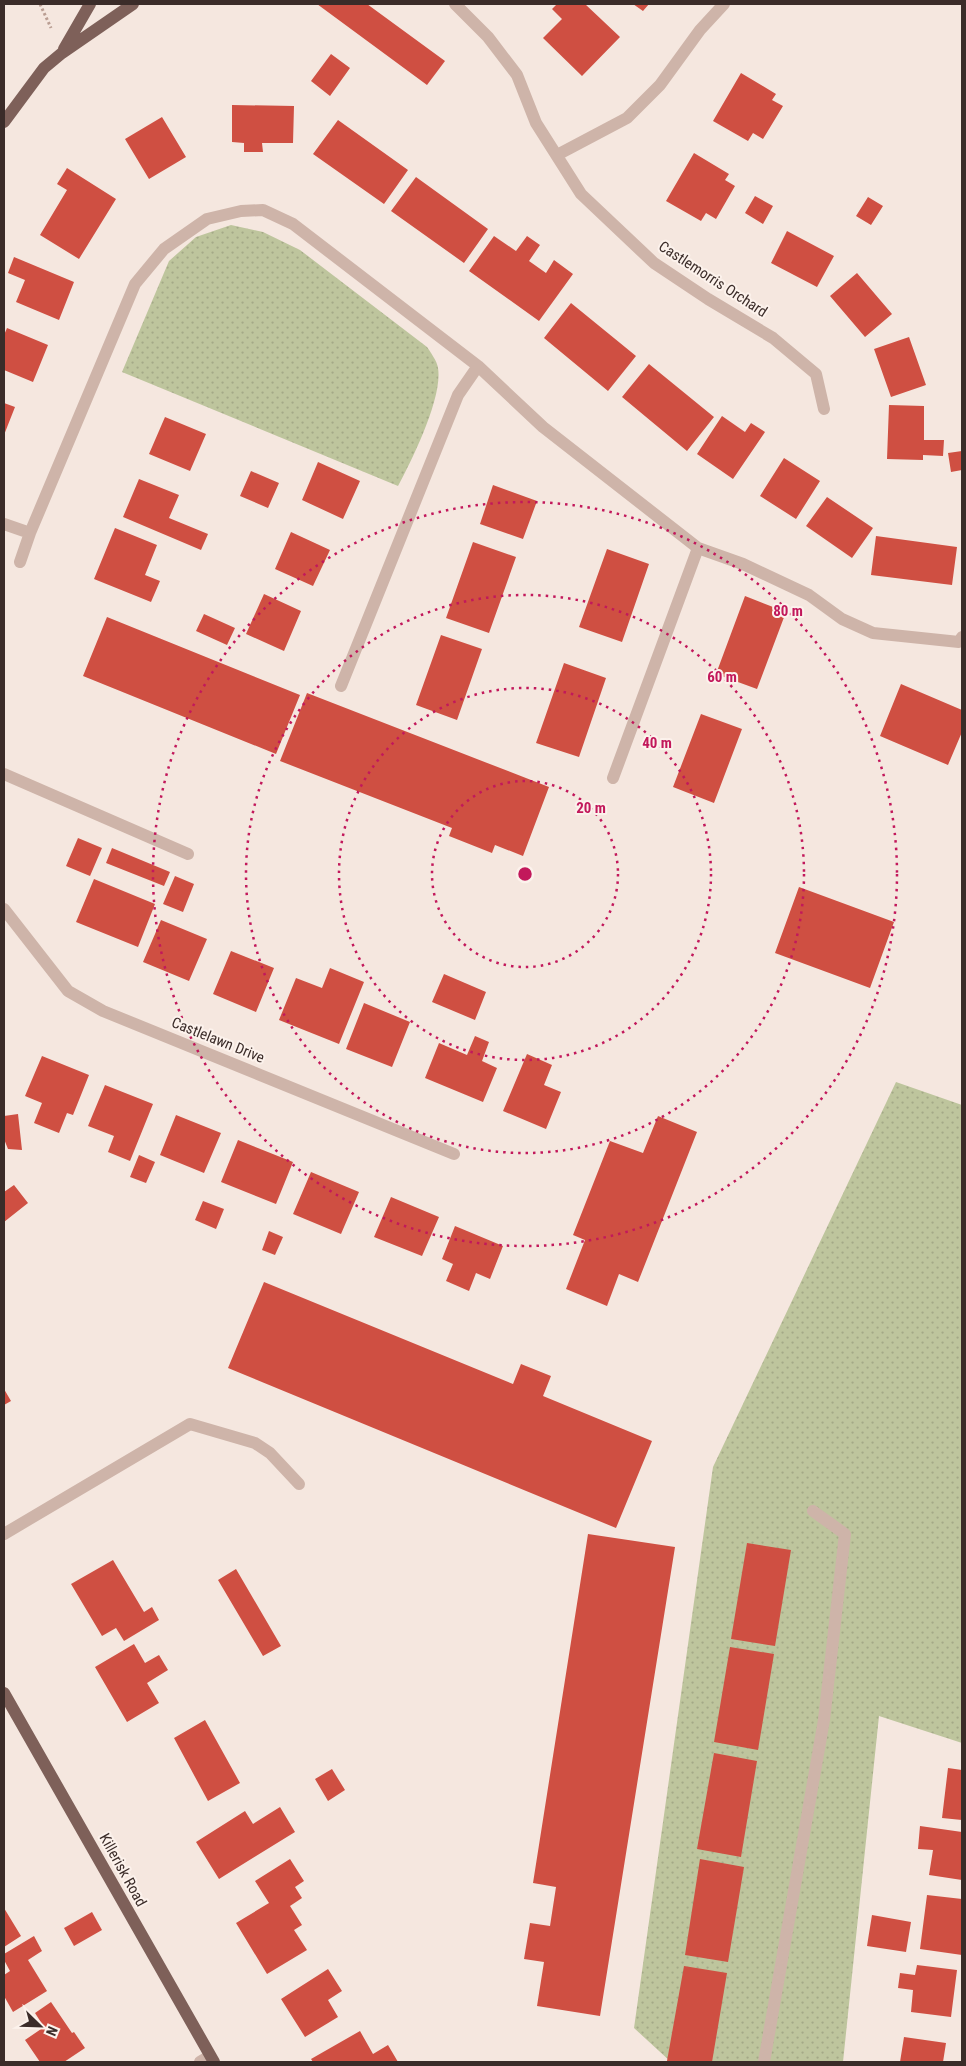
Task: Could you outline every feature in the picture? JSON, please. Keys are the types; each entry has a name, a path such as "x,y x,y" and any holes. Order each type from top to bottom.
{"main road":[{"path":"62,53 90,4"},
{"path":"4,122 44,68 62,53 133,4"},
{"name":"Killerisk Road","path":"4,1693 208,2060"}],"street":[{"name":"Castlemorris Orchard","path":"455,4 488,37 517,75 536,123 581,194 654,263 708,299 773,338 816,374 824,409"},
{"path":"558,155 627,118 660,85 700,30 724,4"},
{"path":"20,562 30,533 135,284 164,249 207,219 241,211 263,210 293,224 478,366 543,427 698,548 743,564 809,595 842,619 873,632 959,642 962,637"},
{"path":"341,686 458,395 478,366"},
{"path":"4,524 30,533"},
{"path":"613,778 698,548"},
{"path":"4,774 188,854"},
{"name":"Castlelawn Drive","path":"4,909 68,990 103,1011 454,1154"},
{"path":"4,1534 190,1424 255,1443 270,1453 299,1484"},
{"path":"764,2062 824,1720 845,1534 814,1511"}],"green space":[{"path":"231,225 263,232 300,250 427,347 432,354 438,368 436,395 425,428 398,486 122,372 169,261 196,237"},
{"path":"896,1082 962,1105 962,1743 879,1716 843,2062 671,2062 634,2028 713,1467"}],"building":[{"path":"317,4 367,4 445,61 427,85"},
{"path":"557,4 585,4 620,37 582,76 543,38 562,19 552,9"},
{"path":"633,4 649,4 643,11"},
{"path":"331,54 350,68 330,96 311,81"},
{"path":"741,73 776,94 772,100 783,106 763,139 753,133 748,141 713,121"},
{"path":"232,105 294,106 293,143 262,143 263,152 244,152 244,143 232,142"},
{"path":"162,117 186,157 149,179 125,139"},
{"path":"338,120 408,170 384,204 313,154"},
{"path":"694,153 729,174 725,180 735,186 716,219 706,213 701,221 666,201"},
{"path":"67,168 116,199 79,259 40,235 67,190 57,184"},
{"path":"416,177 488,229 464,263 391,211"},
{"path":"755,196 773,206 763,224 745,213"},
{"path":"868,197 883,206 871,225 856,216"},
{"path":"787,231 834,256 817,287 771,263"},
{"path":"494,236 516,251 527,236 540,245 529,261 546,273 554,260 573,274 539,321 469,271"},
{"path":"14,257 74,282 59,320 16,302 25,280 8,273"},
{"path":"857,273 892,314 865,337 830,296"},
{"path":"571,303 636,356 608,391 544,338"},
{"path":"7,328 48,345 33,382 4,370 4,335"},
{"path":"909,337 926,385 891,397 874,349"},
{"path":"649,364 714,417 687,451 622,397"},
{"path":"4,403 15,407 4,435"},
{"path":"889,405 924,406 924,440 944,440 943,456 923,455 923,460 887,459"},
{"path":"722,416 745,432 751,423 765,432 733,479 697,454"},
{"path":"165,417 206,434 190,471 149,454"},
{"path":"962,451 962,470 951,472 948,453"},
{"path":"784,458 820,481 796,519 760,496"},
{"path":"318,462 360,481 343,519 302,500"},
{"path":"251,471 279,483 268,508 240,496"},
{"path":"139,479 179,495 169,518 208,534 201,550 123,517"},
{"path":"493,485 537,501 523,539 480,524"},
{"path":"827,497 873,528 852,558 806,526"},
{"path":"115,528 157,545 145,575 160,581 151,602 94,579"},
{"path":"291,532 330,550 313,586 275,569"},
{"path":"876,536 957,547 952,585 871,575"},
{"path":"473,542 516,557 489,633 446,618"},
{"path":"607,549 649,564 622,642 579,627"},
{"path":"264,594 301,611 284,651 246,634"},
{"path":"745,596 786,612 757,689 716,674"},
{"path":"204,614 235,628 227,645 196,631"},
{"path":"107,617 300,695 276,754 83,676"},
{"path":"441,635 482,649 457,720 416,705"},
{"path":"564,663 606,678 579,757 536,743"},
{"path":"901,684 962,710 962,732 948,765 880,736"},
{"path":"307,693 549,787 523,856 495,845 492,853 449,836 452,828 280,761"},
{"path":"701,714 742,729 714,803 673,787"},
{"path":"78,838 102,848 90,876 66,866"},
{"path":"112,848 170,872 164,886 106,863"},
{"path":"175,876 194,884 183,912 163,904"},
{"path":"94,879 155,904 138,947 76,922"},
{"path":"799,887 894,922 870,988 775,953"},
{"path":"161,920 207,939 189,981 143,962"},
{"path":"231,951 274,968 256,1012 213,994"},
{"path":"330,968 364,982 339,1044 279,1020 296,978 322,988"},
{"path":"444,974 486,992 475,1020 432,1002"},
{"path":"364,1003 410,1022 392,1067 346,1049"},
{"path":"475,1036 489,1042 482,1061 497,1068 483,1102 425,1078 439,1043 467,1055"},
{"path":"527,1054 552,1065 544,1085 561,1092 546,1129 503,1111"},
{"path":"42,1056 89,1075 73,1115 67,1113 59,1133 34,1123 42,1103 25,1096"},
{"path":"105,1085 153,1104 130,1161 108,1152 114,1136 88,1126"},
{"path":"18,1114 22,1150 8,1149 4,1139 4,1116"},
{"path":"176,1115 221,1133 204,1173 160,1155"},
{"path":"658,1116 697,1132 638,1282 619,1274 607,1306 566,1289 585,1240 573,1235 610,1141 643,1153"},
{"path":"238,1140 293,1162 276,1204 221,1182"},
{"path":"139,1155 155,1162 146,1183 130,1177"},
{"path":"311,1172 359,1192 341,1234 293,1214"},
{"path":"14,1185 28,1203 4,1222 4,1192"},
{"path":"391,1197 439,1217 422,1256 374,1237"},
{"path":"203,1201 224,1209 216,1229 195,1220"},
{"path":"455,1226 503,1246 490,1279 476,1273 469,1291 446,1281 453,1264 442,1259"},
{"path":"269,1231 283,1237 275,1255 262,1250"},
{"path":"264,1282 513,1384 521,1364 551,1376 543,1396 652,1441 616,1528 228,1368"},
{"path":"4,1389 11,1401 4,1405"},
{"path":"588,1534 675,1547 600,2016 537,2006 544,1962 524,1959 530,1923 550,1926 556,1887 533,1883"},
{"path":"747,1543 791,1550 775,1646 731,1639"},
{"path":"113,1560 144,1612 152,1607 159,1620 124,1641 116,1628 102,1636 71,1584"},
{"path":"236,1569 281,1646 263,1656 218,1580"},
{"path":"134,1644 145,1663 159,1655 168,1670 147,1683 159,1703 127,1722 95,1667"},
{"path":"730,1647 774,1654 758,1750 714,1742"},
{"path":"205,1720 240,1783 208,1801 174,1738"},
{"path":"714,1753 757,1761 741,1857 697,1849"},
{"path":"948,1768 962,1770 962,1820 942,1818"},
{"path":"332,1769 345,1790 328,1801 315,1779"},
{"path":"280,1807 295,1832 219,1879 196,1842 245,1811 253,1824"},
{"path":"920,1826 962,1832 962,1880 929,1875 933,1850 918,1849"},
{"path":"290,1859 304,1881 295,1887 302,1898 290,1906 302,1925 294,1930 307,1950 267,1974 236,1923 269,1903 255,1881"},
{"path":"700,1859 744,1867 728,1962 685,1955"},
{"path":"927,1895 962,1899 962,1955 920,1949"},
{"path":"4,1908 21,1936 4,1947"},
{"path":"92,1912 102,1930 74,1946 64,1928"},
{"path":"872,1915 911,1922 906,1952 867,1946"},
{"path":"34,1936 42,1951 28,1960 47,1991 13,2012 4,1996 4,1975 10,1971 4,1960 4,1954"},
{"path":"917,1965 957,1970 951,2017 911,2012 913,1990 898,1988 900,1973 915,1975"},
{"path":"684,1966 727,1973 712,2062 667,2061"},
{"path":"328,1969 342,1991 328,2000 338,2017 305,2037 281,1999"},
{"path":"51,2002 72,2033 74,2032 85,2048 64,2062 40,2062 25,2040 44,2027 35,2013"},
{"path":"360,2031 373,2054 388,2045 398,2062 313,2062 311,2059"},
{"path":"904,2037 946,2043 943,2062 900,2062"}]}
